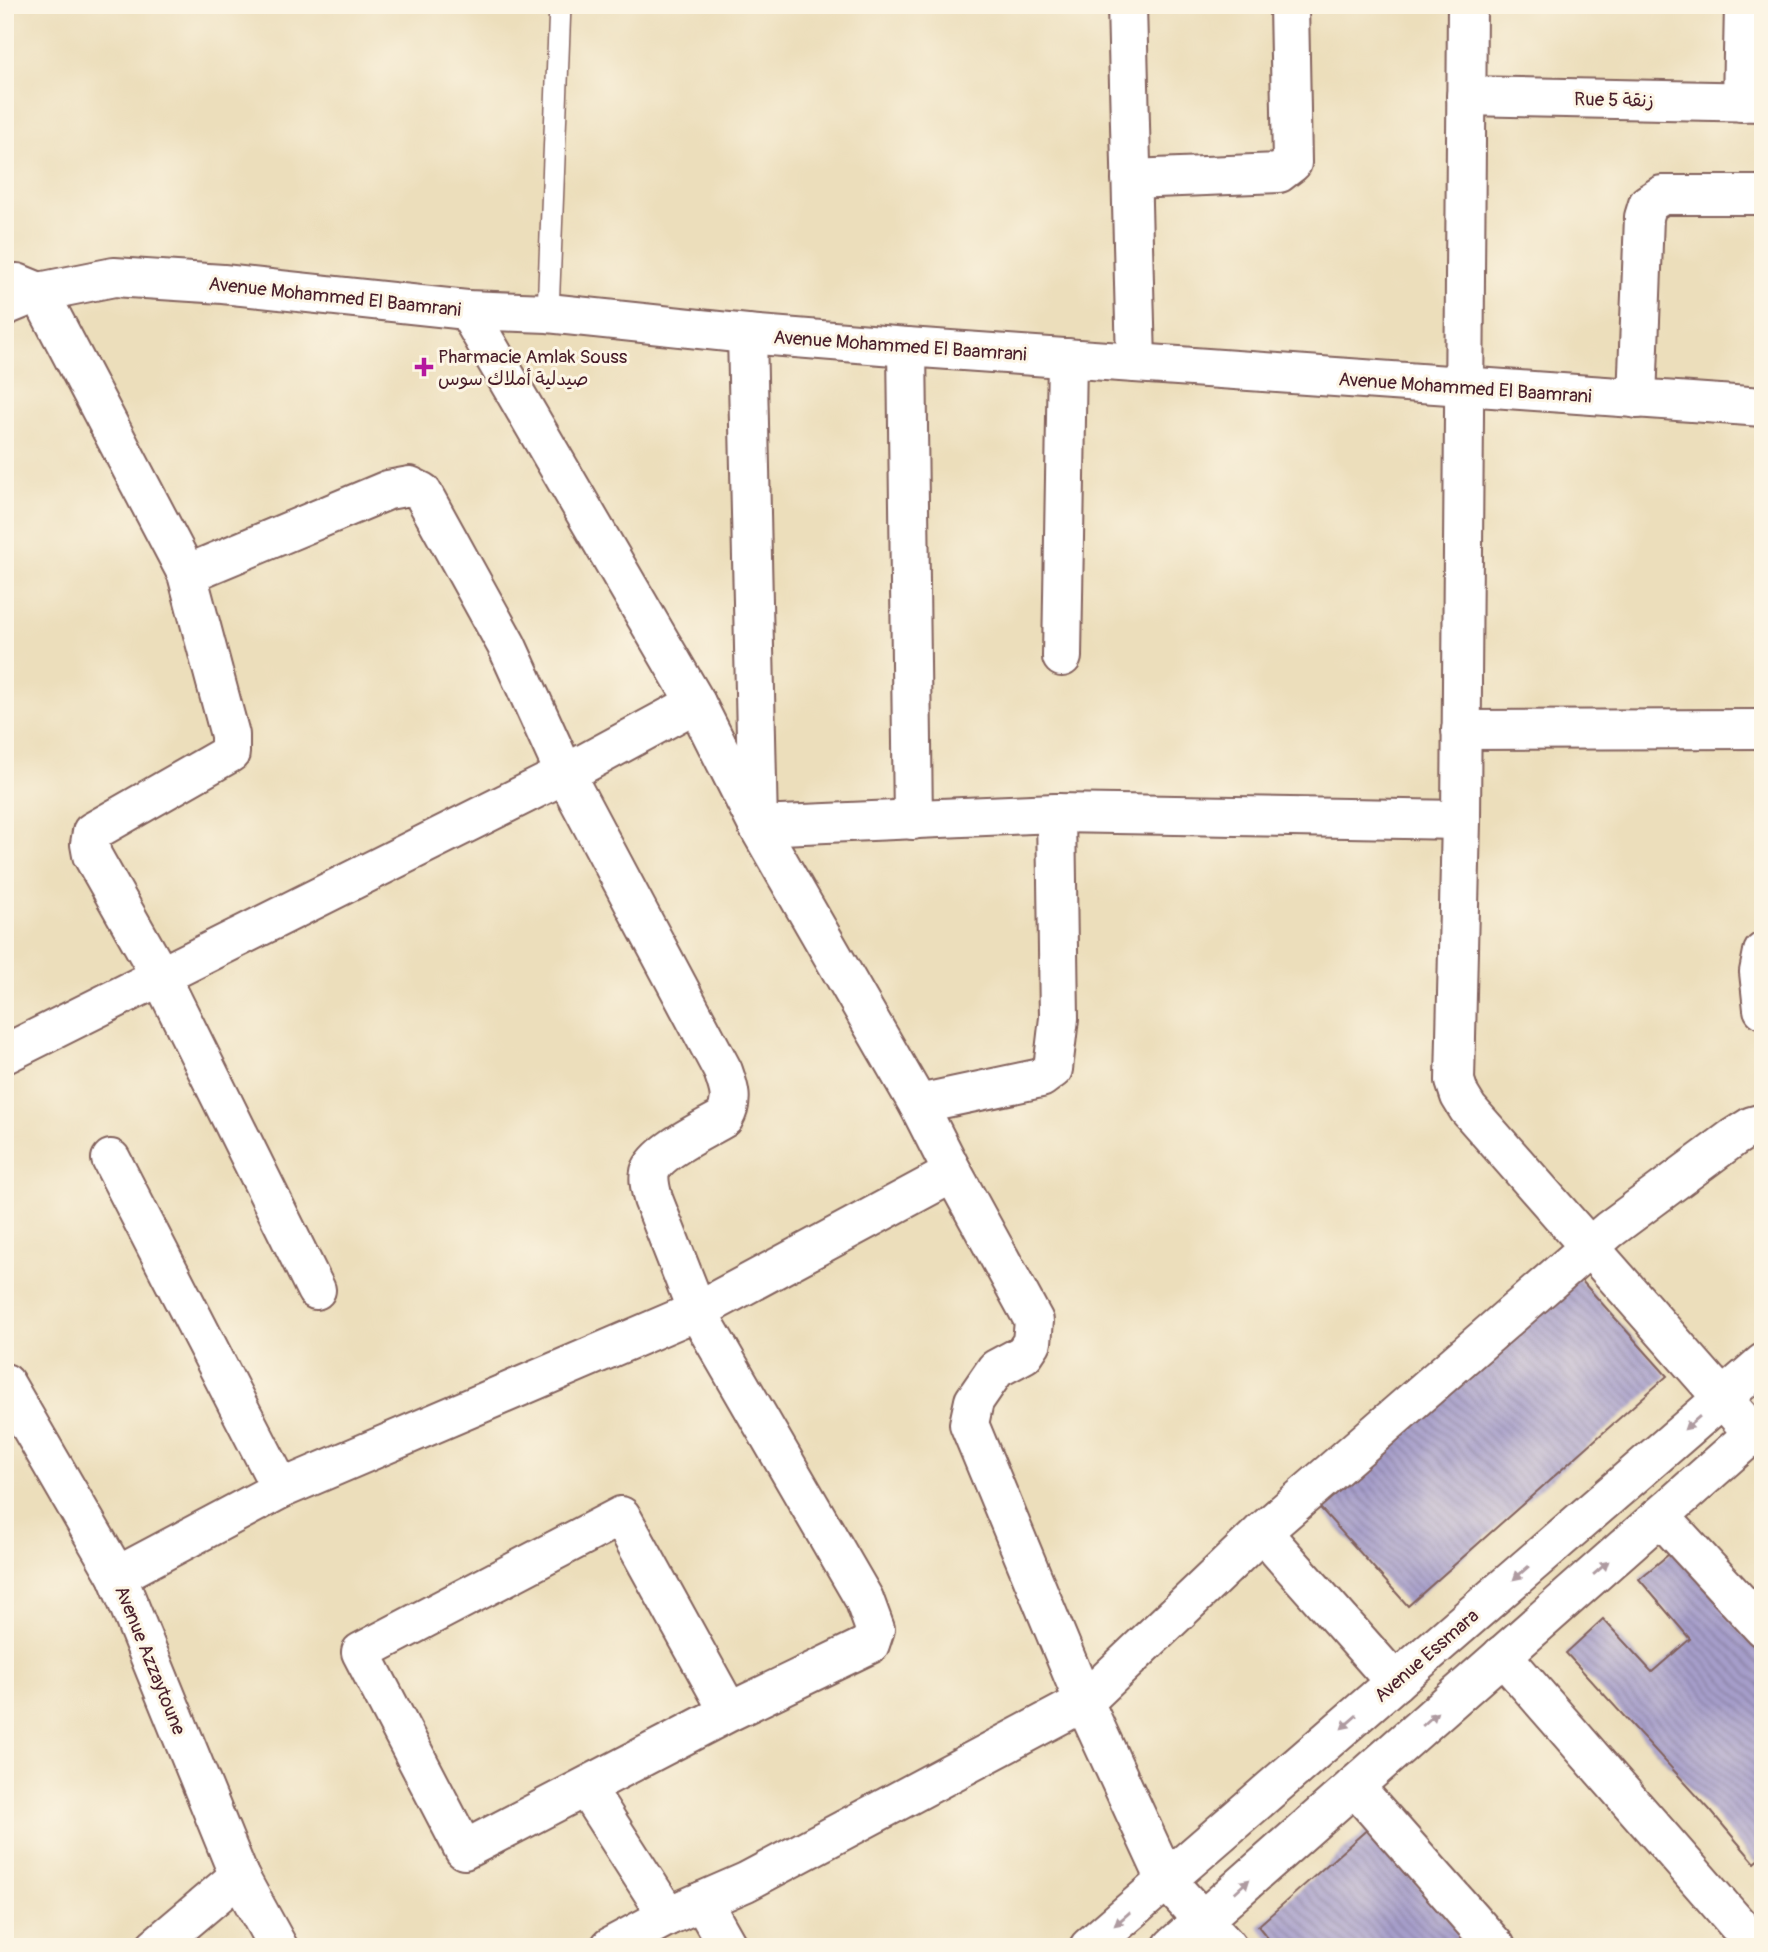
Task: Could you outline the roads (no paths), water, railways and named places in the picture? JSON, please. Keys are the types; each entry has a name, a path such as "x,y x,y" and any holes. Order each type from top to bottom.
{"street":[{"path":"1127,5 1136,363"},
{"path":"1131,179 1279,173 1292,163 1289,5"},
{"path":"1172,1947 1214,1934 1354,1786 1758,1429 1722,1397 1468,1109 1455,1081 1461,820 1466,5"},
{"path":"1744,5 1752,102"},
{"name":"Rue 5 زنقة","path":"1466,96 1752,102"},
{"path":"1637,399 1644,217 1648,204 1662,195 1763,195"},
{"name":"Avenue Mohammed El Baamrani","path":"16,292 114,278 223,284 467,310 548,313 747,334 907,347 1763,407"},
{"path":"16,292 187,574 230,735 230,753 92,832 92,855 161,977 316,1290"},
{"path":"467,310 696,703 758,826 918,1104 1034,1321 1032,1342 1024,1354 996,1369 974,1401 969,1424 1084,1702 1167,1880 1214,1934"},
{"path":"747,334 758,826"},
{"path":"907,347 913,820"},
{"path":"1062,657 1067,358"},
{"path":"187,574 388,490 410,486 422,492 507,646 565,774 723,1071 730,1090 731,1107 724,1118 656,1159 649,1182 653,1199 697,1311 864,1598 875,1629 870,1644 729,1712 464,1850 360,1652 621,1516 729,1712"},
{"path":"5,1054 565,774 696,703"},
{"path":"1461,730 1763,729"},
{"path":"758,826 1056,813 1461,820"},
{"path":"918,1104 1027,1082 1041,1078 1052,1069 1059,1018 1056,813"},
{"path":"1763,951 1759,972 1763,1009"},
{"path":"610,1947 746,1882 1084,1702 1262,1532 1590,1246 1732,1138 1763,1123"},
{"path":"111,1160 281,1489"},
{"path":"117,1576 281,1489 697,1311 953,1173"},
{"name":"Avenue Essmara","path":"1089,1947 1763,1363"},
{"name":"Avenue Azzaytoune","path":"9,1399 117,1576 239,1876 278,1947"},
{"path":"1660,1516 1763,1628"},
{"path":"1262,1532 1395,1682"},
{"path":"1502,1655 1745,1932"},
{"path":"1354,1786 1496,1947"},
{"path":"586,1788 685,1909 728,1947"},
{"path":"155,1947 239,1876"}],"lane":[{"path":"548,313 560,5"}],"place":[{"name":"Pharmacie Amlak Souss صيدلية أملاك سوس","path":"424,367"}]}
